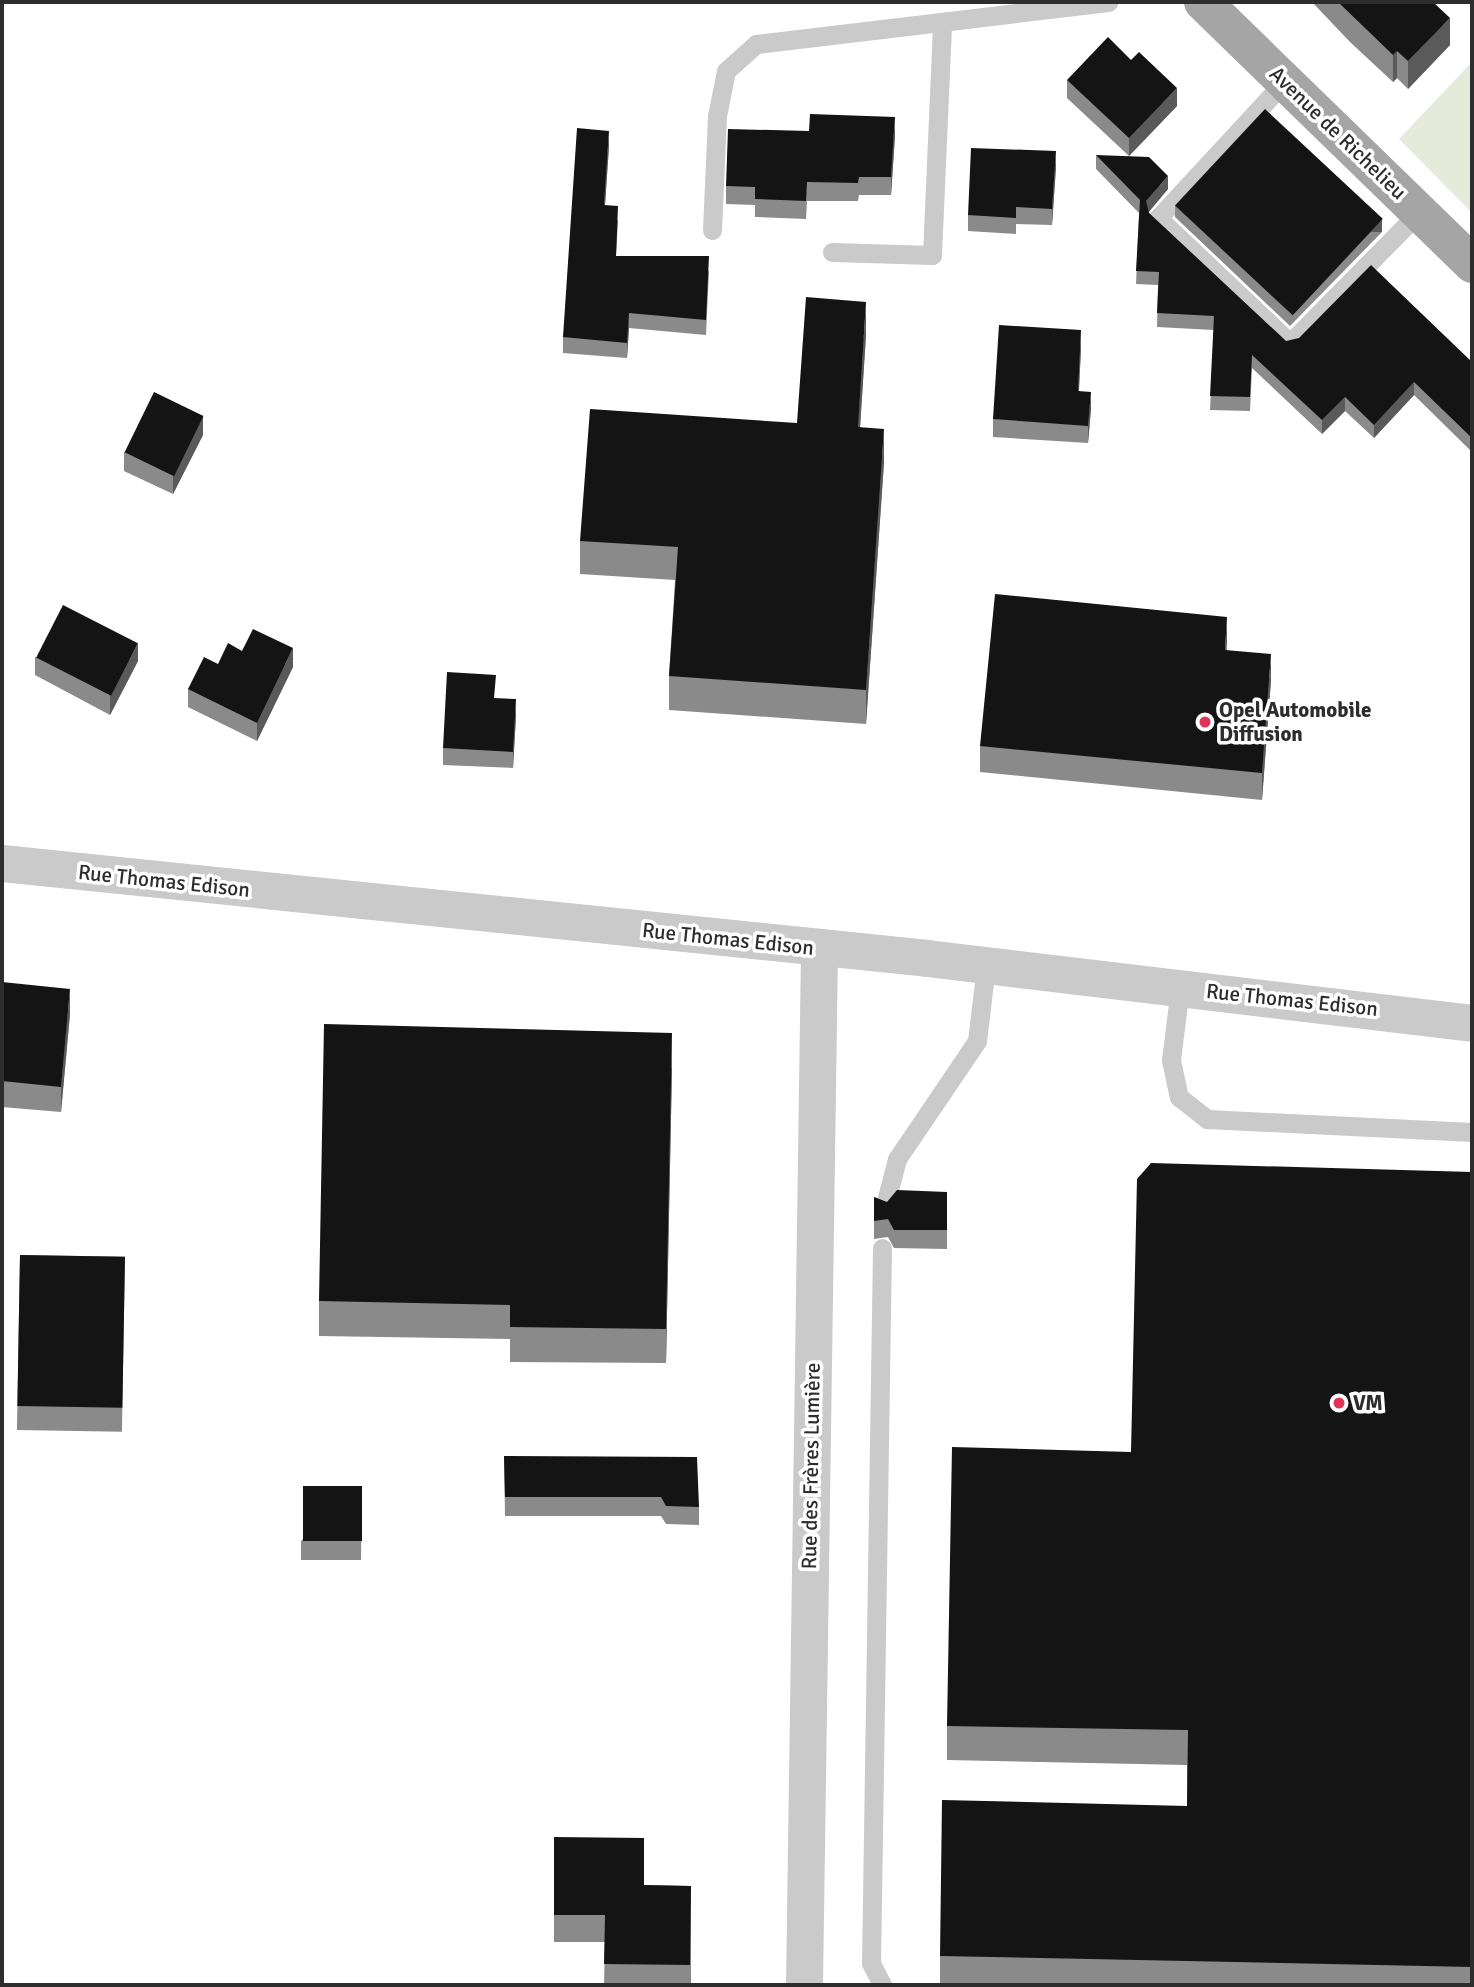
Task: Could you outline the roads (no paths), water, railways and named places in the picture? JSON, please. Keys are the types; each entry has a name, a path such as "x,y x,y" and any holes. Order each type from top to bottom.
{"main road":[{"name":"Avenue de Richelieu","path":"1203,2 1472,264"}],"street":[{"name":"Rue Thomas Edison","path":"2,863 819,947 1466,1019"},
{"name":"Rue des Frères Lumière","path":"804,1985 819,947"}],"lane":[{"path":"712,230 717,116 726,71 756,44 1109,2"},
{"path":"832,252 932,255 942,23"},
{"path":"1285,81 1158,218 1290,343 1419,212"},
{"path":"884,1209 897,1159 977,1041 986,965"},
{"path":"1180,987 1171,1060 1179,1097 1207,1119 1472,1132"},
{"path":"882,1248 871,1963 882,1985"}],"place":[{"name":"Opel Automobile Diffusion","path":"1205,722"},
{"name":"VM","path":"1339,1403"}]}
